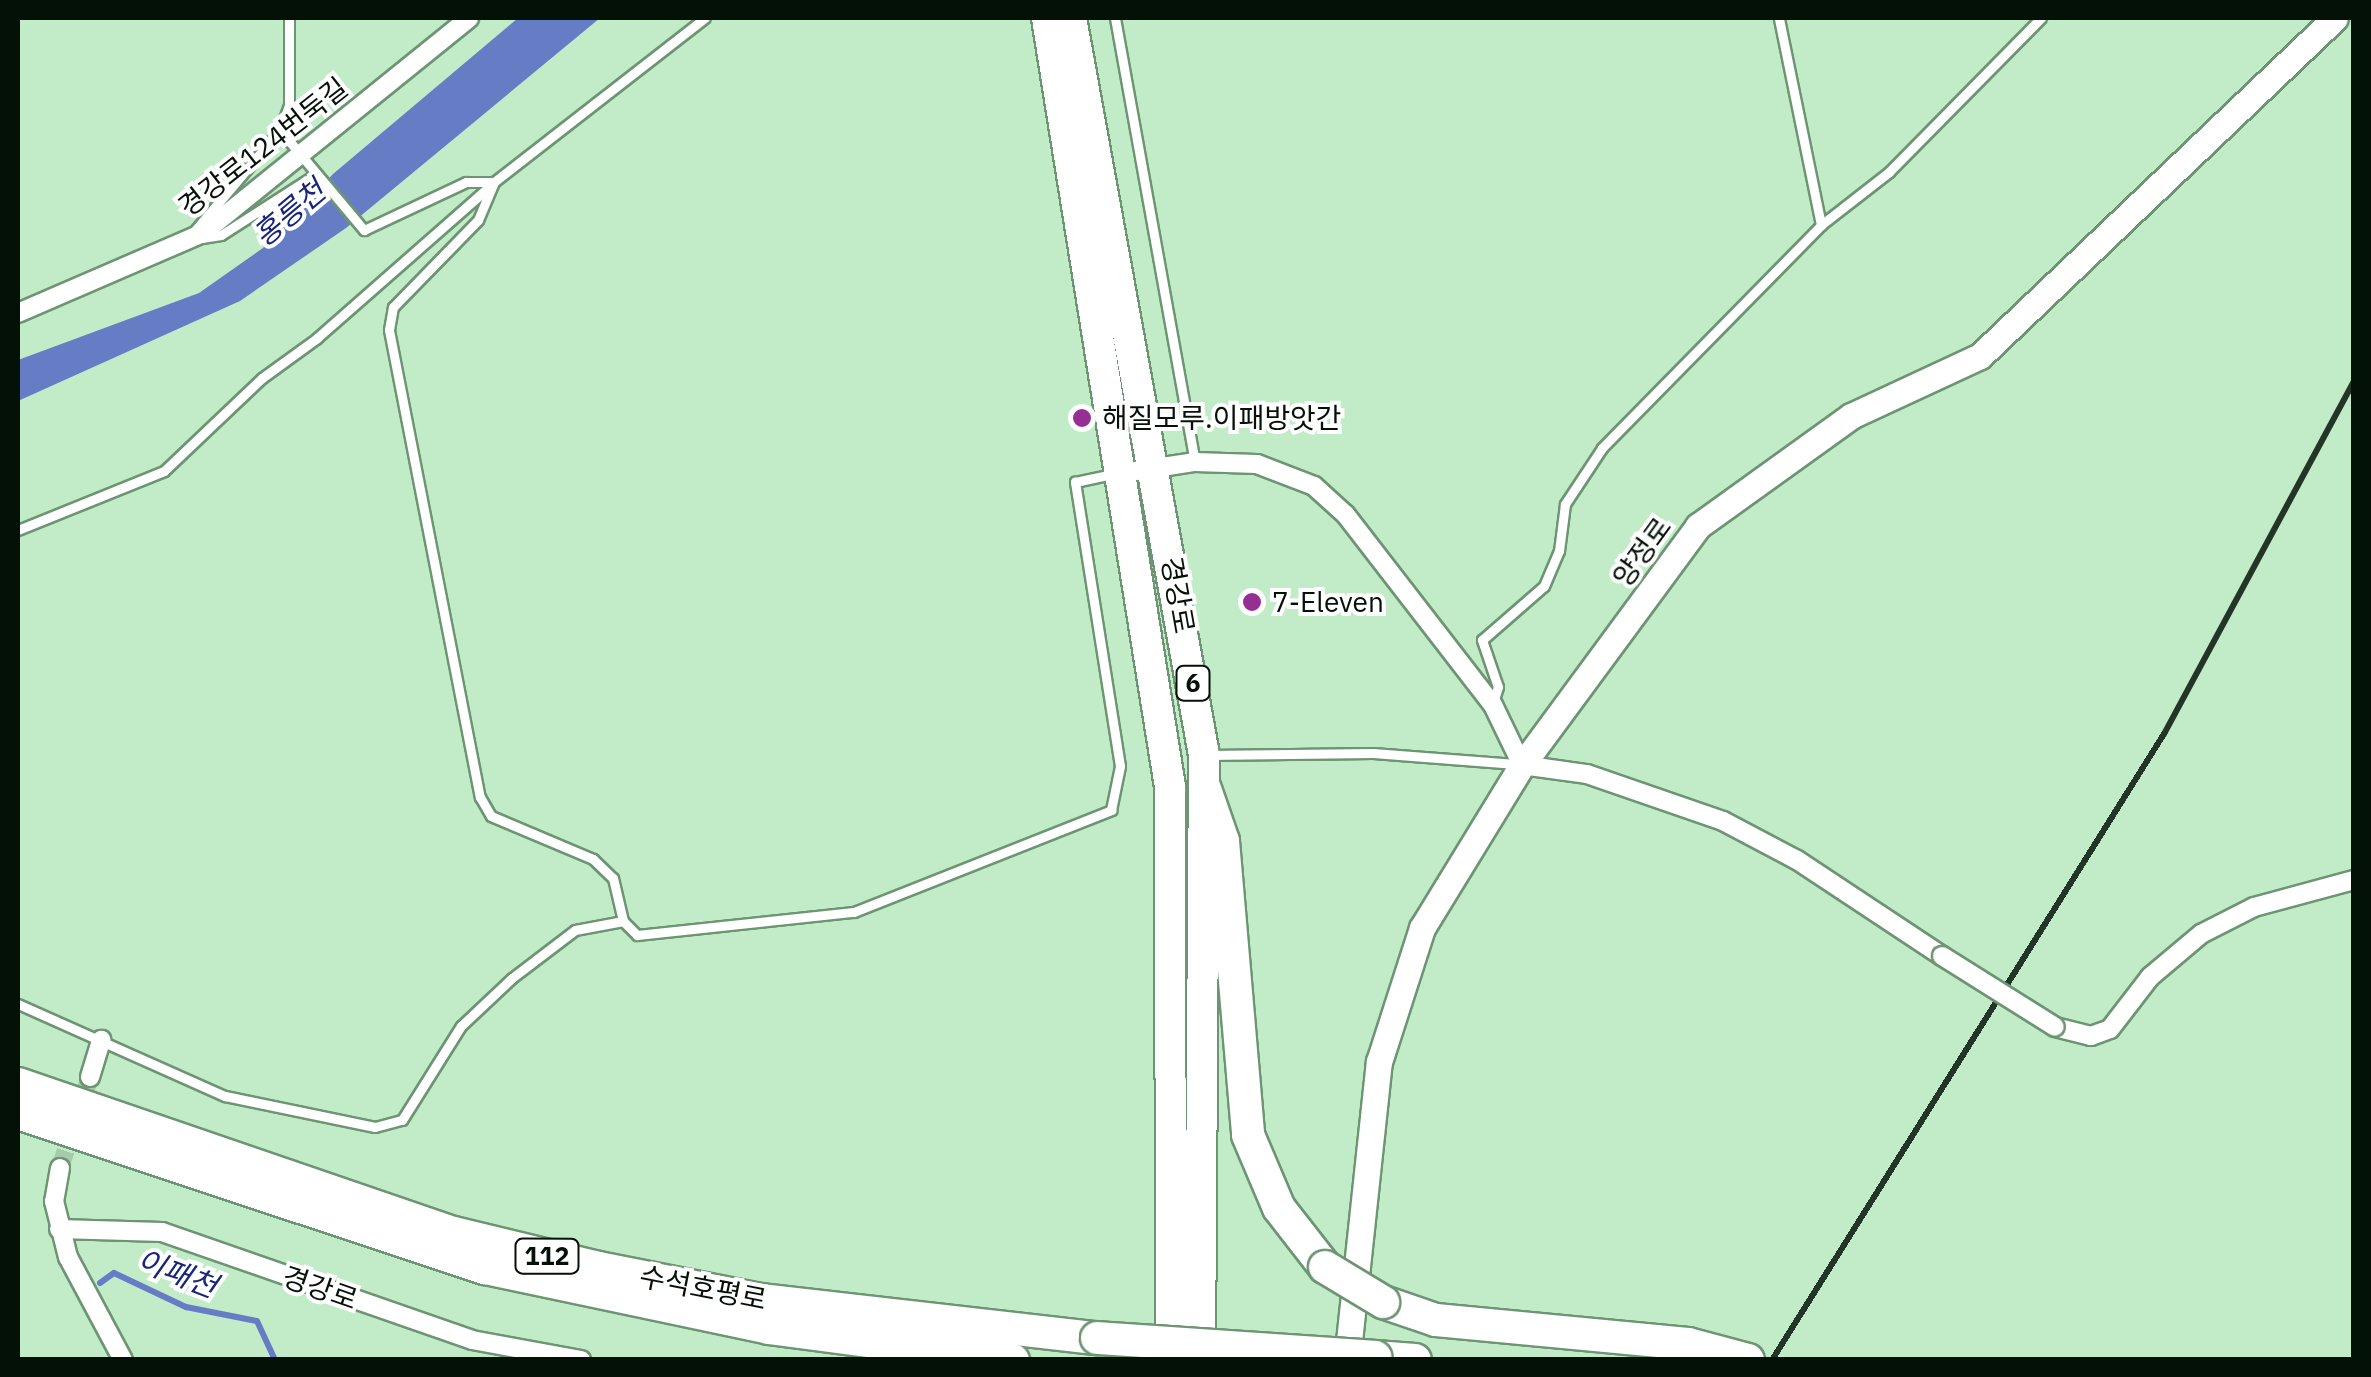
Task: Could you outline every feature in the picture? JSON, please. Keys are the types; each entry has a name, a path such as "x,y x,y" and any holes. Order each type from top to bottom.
{"highway":[{"path":"1205,789 1223,841 1248,1135 1279,1208 1325,1268 1383,1302 1436,1320 1708,1348 1748,1360"},
{"name":"수석호평로","path":"18,1084 454,1233 599,1268 761,1300 1097,1338 1415,1360"},
{"name":"수석호평로","path":"18,1113 485,1268 770,1328 1013,1360"}],"main road":[{"name":"경강로","path":"1046,18 1123,472 1168,770 1174,861 1171,1360"},
{"name":"경강로","path":"1071,18 1156,466 1204,755 1200,1360"},
{"name":"양정로","path":"1361,1358 1379,1062 1422,928 1522,765 1698,526 1851,416 1980,356 2335,18"}],"street":[{"name":"경강로124번둑길","path":"18,313 187,240 301,156 469,18"},
{"path":"1123,472 1195,462 1257,464 1314,486 1346,516 1492,706 1522,765 1586,774 1722,821 1797,860 2055,1027 2091,1036 2110,1028 2150,978 2201,934 2254,907 2354,880"},
{"path":"90,1077 102,1040"},
{"path":"60,1168 54,1201 59,1229 123,1360"},
{"name":"경강로","path":"59,1229 162,1232 472,1340 581,1360"}],"lane":[{"path":"187,240 280,130 289,105 289,18"},
{"path":"18,530 164,470 262,378 494,182 705,18"},
{"path":"1116,18 1195,462"},
{"path":"1779,18 1821,225"},
{"path":"1492,706 1498,687 1482,640 1544,586 1560,551 1565,504 1602,448 1821,225 1889,172 2041,18"},
{"path":"280,130 364,230 466,182 494,182"},
{"path":"187,240 221,235 316,174"},
{"path":"494,182 478,220 393,307 389,330 480,797 490,816 593,859 613,878 624,921 637,935 854,912 1111,810 1120,766 1075,482 1123,472"},
{"path":"1204,755 1372,752 1522,765"},
{"path":"18,1004 225,1096 374,1127 402,1120 461,1026 512,978 575,930 624,921"}],"water":[{"name":"홍릉천","path":"518,18 600,18 346,228 240,301 18,401 18,360 199,293 263,248 333,174"}],"waterway":[{"name":"이패천","path":"100,1283 114,1273 186,1307 257,1321 275,1360"}],"tunnel":[{"path":"60,1168 90,1077"}],"railway":[{"path":"1772,1360 2164,734 2354,381"}],"place":[{"name":"해질모루.이패방앗간","path":"1082,418"},
{"name":"7-Eleven","path":"1252,602"}]}
